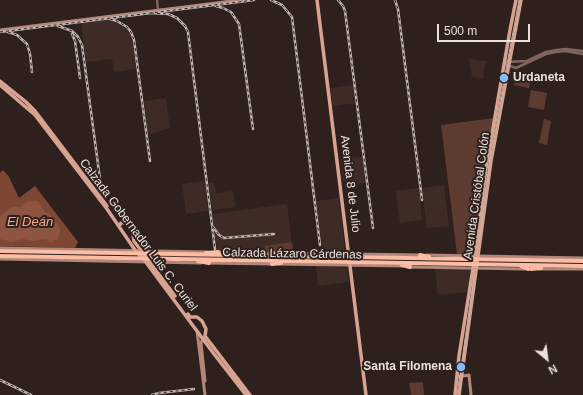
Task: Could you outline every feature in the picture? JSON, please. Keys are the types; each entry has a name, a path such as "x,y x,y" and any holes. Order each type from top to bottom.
{"highway":[{"path":"82,250 88,253"},
{"name":"Calzada Lázaro Cárdenas","path":"0,251 302,257 355,262 386,263 432,264 461,262"},
{"path":"191,255 218,252"},
{"path":"272,253 302,257"},
{"name":"Calzada Lázaro Cárdenas","path":"0,256 86,258 135,254 148,260 344,260"},
{"path":"391,258 418,255 441,259"},
{"path":"71,261 86,258"},
{"name":"Calzada Lázaro Cárdenas","path":"355,262 391,258 441,259 461,262 516,265 583,262"},
{"path":"509,260 532,258"},
{"path":"538,258 557,263"},
{"path":"182,259 209,263"},
{"name":"Calzada Lázaro Cárdenas","path":"490,264 509,260 583,266"},
{"path":"272,264 294,261"},
{"path":"386,263 411,267 432,264"},
{"path":"516,265 530,269 557,263"}],"main road":[{"path":"0,29 224,0"},
{"path":"158,9 240,0"},
{"name":"Avenida 8 de Julio","path":"317,0 366,395"},
{"name":"Avenida Cristóbal Colón","path":"477,254 486,169 516,0"},
{"name":"Avenida Cristóbal Colón","path":"459,395 477,254 494,142 521,0"},
{"name":"Calzada Gobernador Luis C. Curiel","path":"0,80 36,111 120,225 135,254 148,260 197,331 204,337 250,395"},
{"name":"Calzada Gobernador Luis C. Curiel","path":"1,86 35,115 120,225"},
{"name":"Calzada Gobernador Luis C. Curiel","path":"120,225 131,222 134,241 190,317 199,318 204,323 206,329 204,337 246,395"},
{"name":"Calzada Lázaro Cárdenas","path":"0,248 82,250 135,254 140,250 468,256 477,254 487,257 583,258"},
{"path":"355,262 352,264 352,257 369,254"},
{"path":"466,267 471,265 472,258 468,256"},
{"path":"487,257 482,258 480,264 490,264"},
{"name":"Calzada Lázaro Cárdenas","path":"0,259 71,261 148,260 209,263 350,265 355,262 411,267 466,267 475,269 490,264 530,269 583,269"},
{"name":"Avenida Cristóbal Colón","path":"455,395 475,269"},
{"path":"197,331 206,395"},
{"path":"204,337 201,343 206,395"},
{"path":"462,378 469,375 471,395"},
{"path":"457,377 467,378 470,382"}],"street":[{"path":"157,0 158,9"},
{"path":"504,63 509,61 527,61 551,52 566,49 583,52"},
{"path":"504,63 509,66 518,67 551,52"}],"shaded area":[{"path":"103,19 119,23 129,32 133,43 136,69 114,72 112,59 86,62 81,22"},
{"path":"469,59 486,61 483,79 472,77"},
{"path":"517,72 531,77 529,88 514,85"},
{"path":"353,85 355,103 333,106 330,88"},
{"path":"531,90 547,93 544,110 528,107"},
{"path":"166,98 170,128 148,135 144,101"},
{"path":"494,118 474,254 457,254 441,125"},
{"path":"544,119 551,121 547,145 539,143"},
{"path":"362,157 365,183 348,185 347,181 343,181 341,159"},
{"path":"3,170 9,177 19,198 35,186 78,242 75,248 0,246 0,173"},
{"path":"205,181 208,211 186,214 182,184"},
{"path":"214,182 216,193 233,191 235,207 213,210 209,183"},
{"path":"444,185 449,226 427,228 422,188"},
{"path":"419,188 422,220 400,223 396,191"},
{"path":"339,198 345,252 323,252 316,201"},
{"path":"287,204 293,251 217,250 212,214"},
{"path":"292,242 293,251 265,251 265,246"},
{"path":"146,255 346,258 346,261 147,257"},
{"path":"316,266 347,268 349,282 318,286"},
{"path":"435,268 471,268 468,292 438,295"},
{"path":"423,382 424,395 411,395 409,383"}],"water":[{"name":"El Deán","path":"38,201 45,212 50,214 59,226 60,230 58,239 50,242 47,239 31,241 24,239 11,242 0,239 0,216 11,207 21,207 26,202"}],"tram line":[{"path":"479,245 491,149 519,0"},
{"path":"457,395 474,277"}],"railway":[{"path":"0,32 254,0"},
{"path":"271,0 282,5 292,17 320,245"},
{"path":"338,0 345,11 373,228"},
{"path":"395,0 398,9 422,200"},
{"path":"216,6 231,12 239,24 253,129"},
{"path":"151,13 168,14 177,18 185,26 188,32 215,249"},
{"path":"110,19 127,27 134,40 150,161"},
{"path":"58,26 72,31 78,37 82,45 102,194"},
{"path":"8,32 17,35 27,44 32,72"},
{"path":"72,34 75,41 80,78"},
{"path":"213,227 219,235 224,238 274,234"},
{"path":"0,380 31,395"},
{"path":"152,395 194,389"}],"place":[{"name":"Urdaneta","path":"504,78"},
{"name":"Santa Filomena","path":"461,367"}]}
